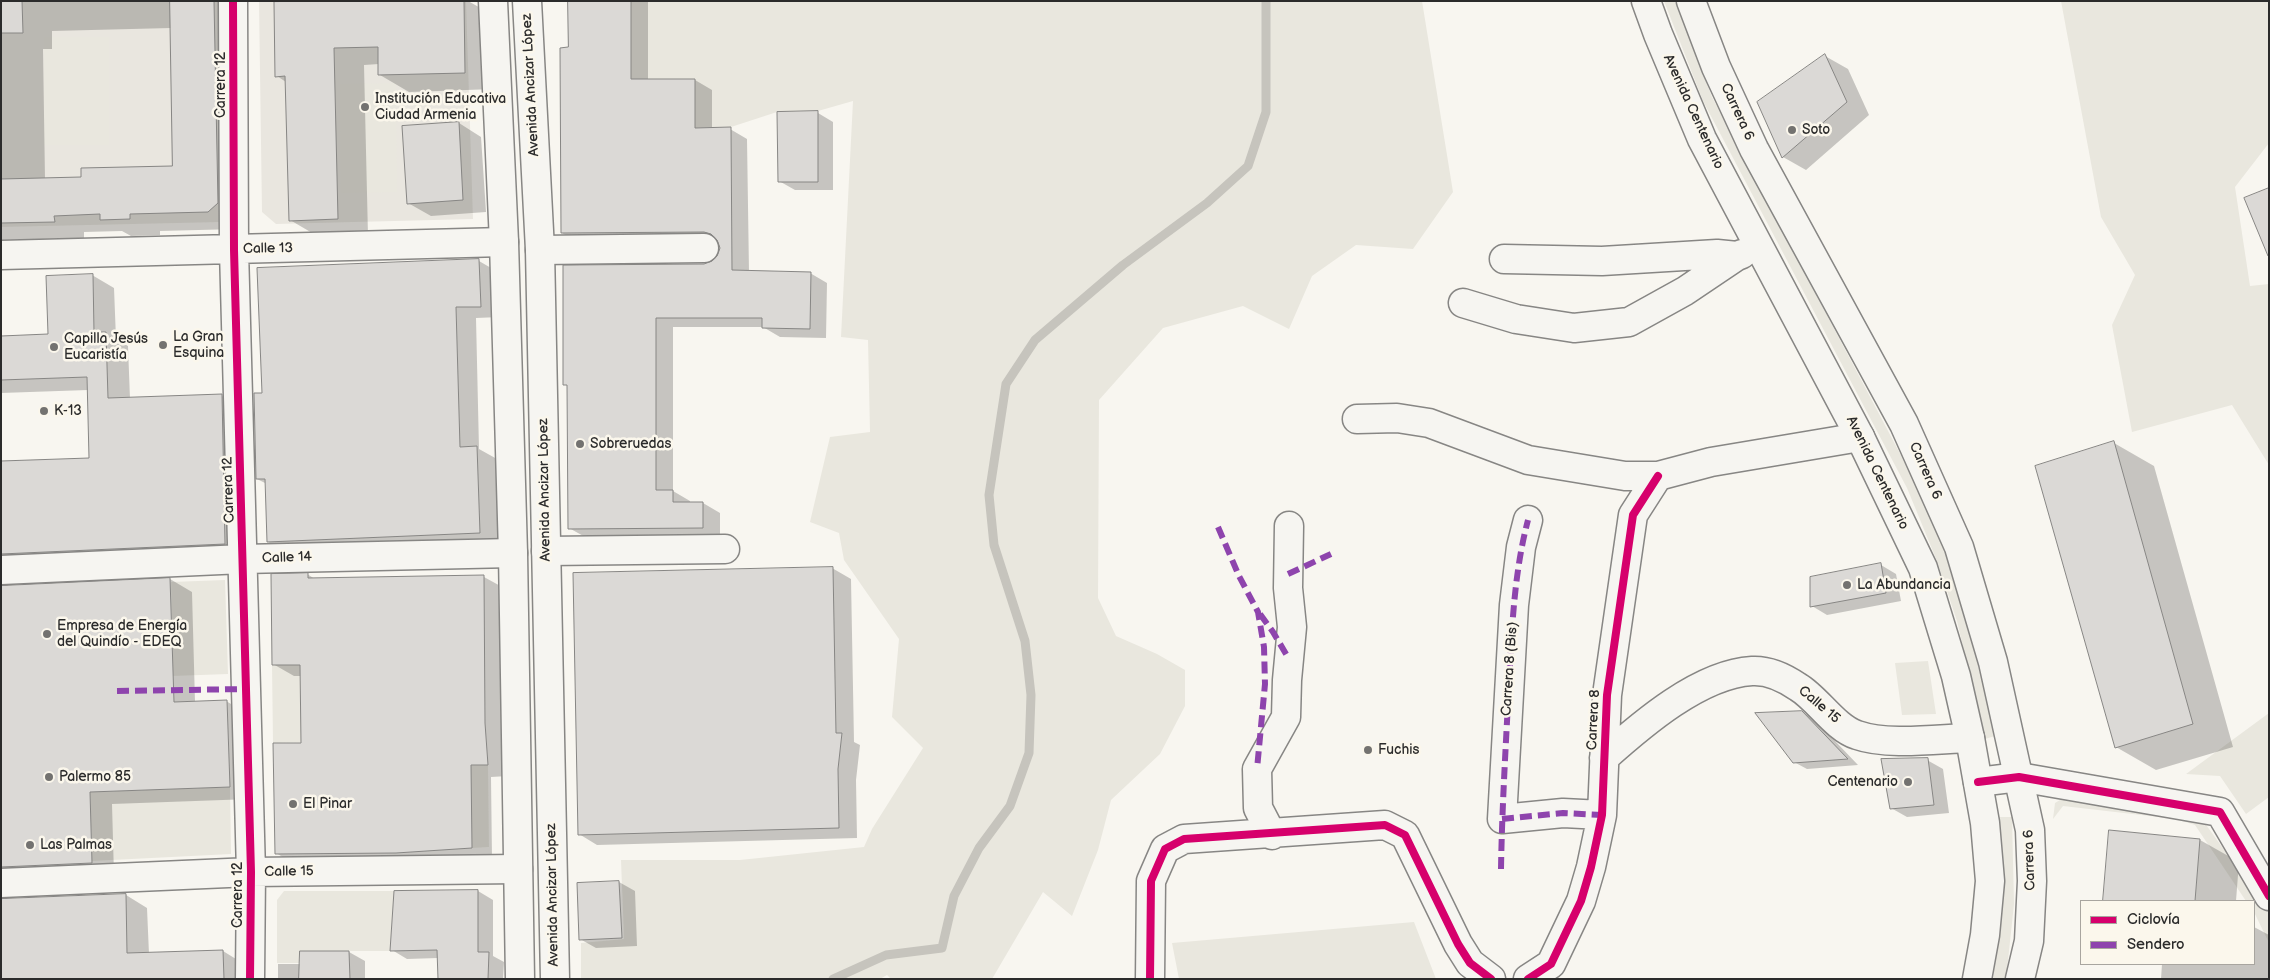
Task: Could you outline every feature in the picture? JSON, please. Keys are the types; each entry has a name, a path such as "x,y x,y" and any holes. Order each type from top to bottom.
{"street":[{"name":"Carrera 12","path":"233,1 234,250 251,872 250,979"},
{"path":"493,1 504,242 513,553 520,979"},
{"name":"Avenida Ancizar López","path":"527,1 540,250 555,979"},
{"name":"Avenida Centenario","path":"1646,1 1748,250 1860,437 1923,568 1956,676 1970,738 1985,824 1990,881 1985,935 1977,979"},
{"name":"Carrera 6","path":"1691,1 1716,67 1754,149 1904,424 1959,547 1993,662 2030,830 2032,882 2028,941 2020,979"},
{"name":"Calle 13","path":"1,255 504,242"},
{"path":"540,250 704,248"},
{"path":"1504,259 1602,261 1716,254 1748,250"},
{"path":"1463,304 1516,319 1574,328 1629,322 1685,291 1748,250"},
{"path":"1357,419 1397,418 1429,423 1528,460 1625,476 1658,476 1711,462 1860,437"},
{"name":"Carrera 8","path":"1528,979 1551,964 1581,901 1591,868 1602,815 1606,695 1633,515 1658,476"},
{"name":"Carrera 8 (Bis)","path":"1528,520 1521,547 1514,605 1502,819 1563,813 1602,815"},
{"path":"1272,835 1258,808 1257,769 1286,716 1292,627 1288,588 1289,526"},
{"path":"546,551 725,548"},
{"name":"Calle 14","path":"1,570 243,560 513,553"},
{"name":"Calle 15","path":"1604,758 1648,719 1697,688 1727,676 1753,671 1775,674 1800,688 1830,716 1856,735 1883,740 1970,738"},
{"path":"1978,782 2019,777 2220,812 2269,896"},
{"path":"1150,979 1151,881 1165,849 1184,839 1272,835 1385,825 1405,835 1458,944 1470,963 1491,979"},
{"name":"Calle 15","path":"1,883 251,872 518,869"}],"shaded area":[{"path":"1,1 218,1 222,222 1,227"},
{"name":"Institución Educativa Ciudad Armenia","path":"259,1 466,1 473,219 276,224 262,212"},
{"path":"631,1 1422,1 1453,192 1413,249 1356,245 1312,276 1289,329 1243,306 1163,328 1099,400 1098,598 1116,636 1157,654 1185,670 1185,706 1160,754 1111,800 1098,850 1072,916 1043,892 992,979 891,979 887,975 880,979 581,979 581,943 624,939 621,860 740,860 864,847 872,829 923,748 892,717 899,639 844,560 839,533 810,522 830,437 870,432 868,340 841,337 853,101 818,111 777,112 731,127 695,128 695,79 627,79 631,46"},
{"path":"1664,1 1675,1 1712,97 1916,484 1947,558 1967,618 1995,736 1985,739 1957,621 1937,561 1907,488 1703,101"},
{"path":"2061,1 2269,1 2269,143 2235,187 2250,286 2269,284 2269,465 2232,405 2132,432 2112,325 2135,275 2101,217"},
{"path":"44,37 109,37 109,145 44,145"},
{"path":"396,83 397,192 341,193 340,84"},
{"path":"225,580 228,674 173,676 171,582"},
{"path":"1928,661 1936,714 1902,715 1895,663"},
{"path":"272,665 300,665 300,708 329,708 329,742 273,743"},
{"path":"2269,713 2269,797 2246,814 2220,776 2186,774"},
{"path":"488,765 489,847 472,848 471,794 421,795 421,767"},
{"path":"230,787 231,854 92,861 90,792"},
{"path":"2065,797 2204,822 2269,912 2269,943 2255,914 2255,900 2245,900 2195,825 2176,819 2063,806 2053,819 2055,803"},
{"path":"1999,817 2012,817 2014,904 2006,979 1993,979 2002,904"},
{"path":"284,891 394,891 390,951 300,951 299,963 277,963 277,900"},
{"path":"1414,922 1436,979 1179,979 1172,943"}],"building":[{"path":"1,1 22,1 23,33 1,33"},
{"path":"170,1 214,1 218,203 208,212 130,214 130,219 100,220 100,214 54,216 55,222 1,223 1,179 81,177 81,168 172,166"},
{"path":"464,1 465,73 378,75 378,47 334,48 338,219 289,221 285,76 275,77 274,2"},
{"path":"568,1 631,1 631,79 695,79 695,128 731,127 732,270 811,272 810,329 762,328 762,318 656,318 656,490 673,490 673,502 703,502 703,528 568,529 567,385 563,385 563,265 704,264 712,261 717,256 720,248 717,240 711,234 704,232 561,233 560,48 568,47"},
{"name":"Soto","path":"1825,54 1847,102 1782,158 1757,102"},
{"path":"818,111 818,182 778,182 777,112"},
{"path":"459,122 463,200 407,204 402,126"},
{"path":"2269,188 2269,256 2268,256 2244,198"},
{"path":"479,259 481,307 456,307 460,447 477,446 480,533 267,542 265,479 256,479 254,393 262,393 257,268"},
{"path":"93,274 94,332 106,332 108,398 222,394 225,544 1,554 1,461 89,458 87,377 1,380 1,336 48,334 46,276"},
{"path":"2114,441 2193,724 2115,748 2035,466"},
{"name":"La Abundancia","path":"1881,563 1886,593 1810,607 1810,577"},
{"path":"833,567 836,733 842,733 838,769 839,828 578,835 573,573"},
{"path":"308,573 308,578 484,575 485,723 488,765 471,765 472,848 396,853 275,854 273,743 301,743 300,665 272,665 271,574"},
{"path":"170,578 174,702 227,700 230,787 90,792 92,863 1,867 1,586"},
{"path":"1802,711 1848,759 1793,763 1755,713"},
{"name":"Centenario","path":"1928,758 1934,805 1890,809 1881,759"},
{"path":"2109,830 2200,839 2195,900 2103,900"},
{"path":"619,881 622,938 579,940 577,883"},
{"path":"478,890 478,952 489,952 488,979 438,979 437,950 390,951 394,891"},
{"path":"126,894 127,953 223,950 224,979 1,979 1,899"},
{"path":"300,951 349,951 350,979 299,979"}],"waterway":[{"path":"833,979 886,955 942,948 954,896 979,848 1010,806 1029,753 1031,695 1025,641 994,545 989,495 1006,384 1035,340 1123,265 1207,203 1248,166 1266,112 1266,1"}],"marked path":[{"path":"1501,869 1504,775 1513,621 1517,580 1528,520"},
{"path":"1218,527 1239,576 1258,612 1264,647 1265,684 1257,769"},
{"path":"1288,574 1331,554"},
{"path":"1260,614 1289,659"},
{"path":"117,691 246,689"},
{"path":"1502,819 1563,813 1602,815"}],"cycle path":[{"path":"233,1 234,250 251,872 250,979"},
{"path":"1528,979 1551,964 1581,901 1591,867 1602,815 1607,695 1633,515 1658,476"},
{"path":"1978,782 2019,777 2220,812 2269,896"},
{"path":"1150,979 1151,881 1165,849 1184,839 1385,825 1405,835 1458,944 1470,963 1491,979"}],"place":[{"name":"Institución Educativa Ciudad Armenia","path":"365,107"},
{"name":"Soto","path":"1792,130"},
{"name":"La Gran Esquina","path":"163,345"},
{"name":"Capilla Jesús Eucaristía","path":"54,347"},
{"name":"K-13","path":"44,411"},
{"name":"Sobreruedas","path":"580,444"},
{"name":"La Abundancia","path":"1847,585"},
{"name":"Empresa de Energía del Quindío - EDEQ","path":"47,634"},
{"name":"Fuchis","path":"1368,750"},
{"name":"Palermo 85","path":"49,777"},
{"name":"Centenario","path":"1908,782"},
{"name":"El Pinar","path":"293,804"},
{"name":"Las Palmas","path":"30,845"}]}
